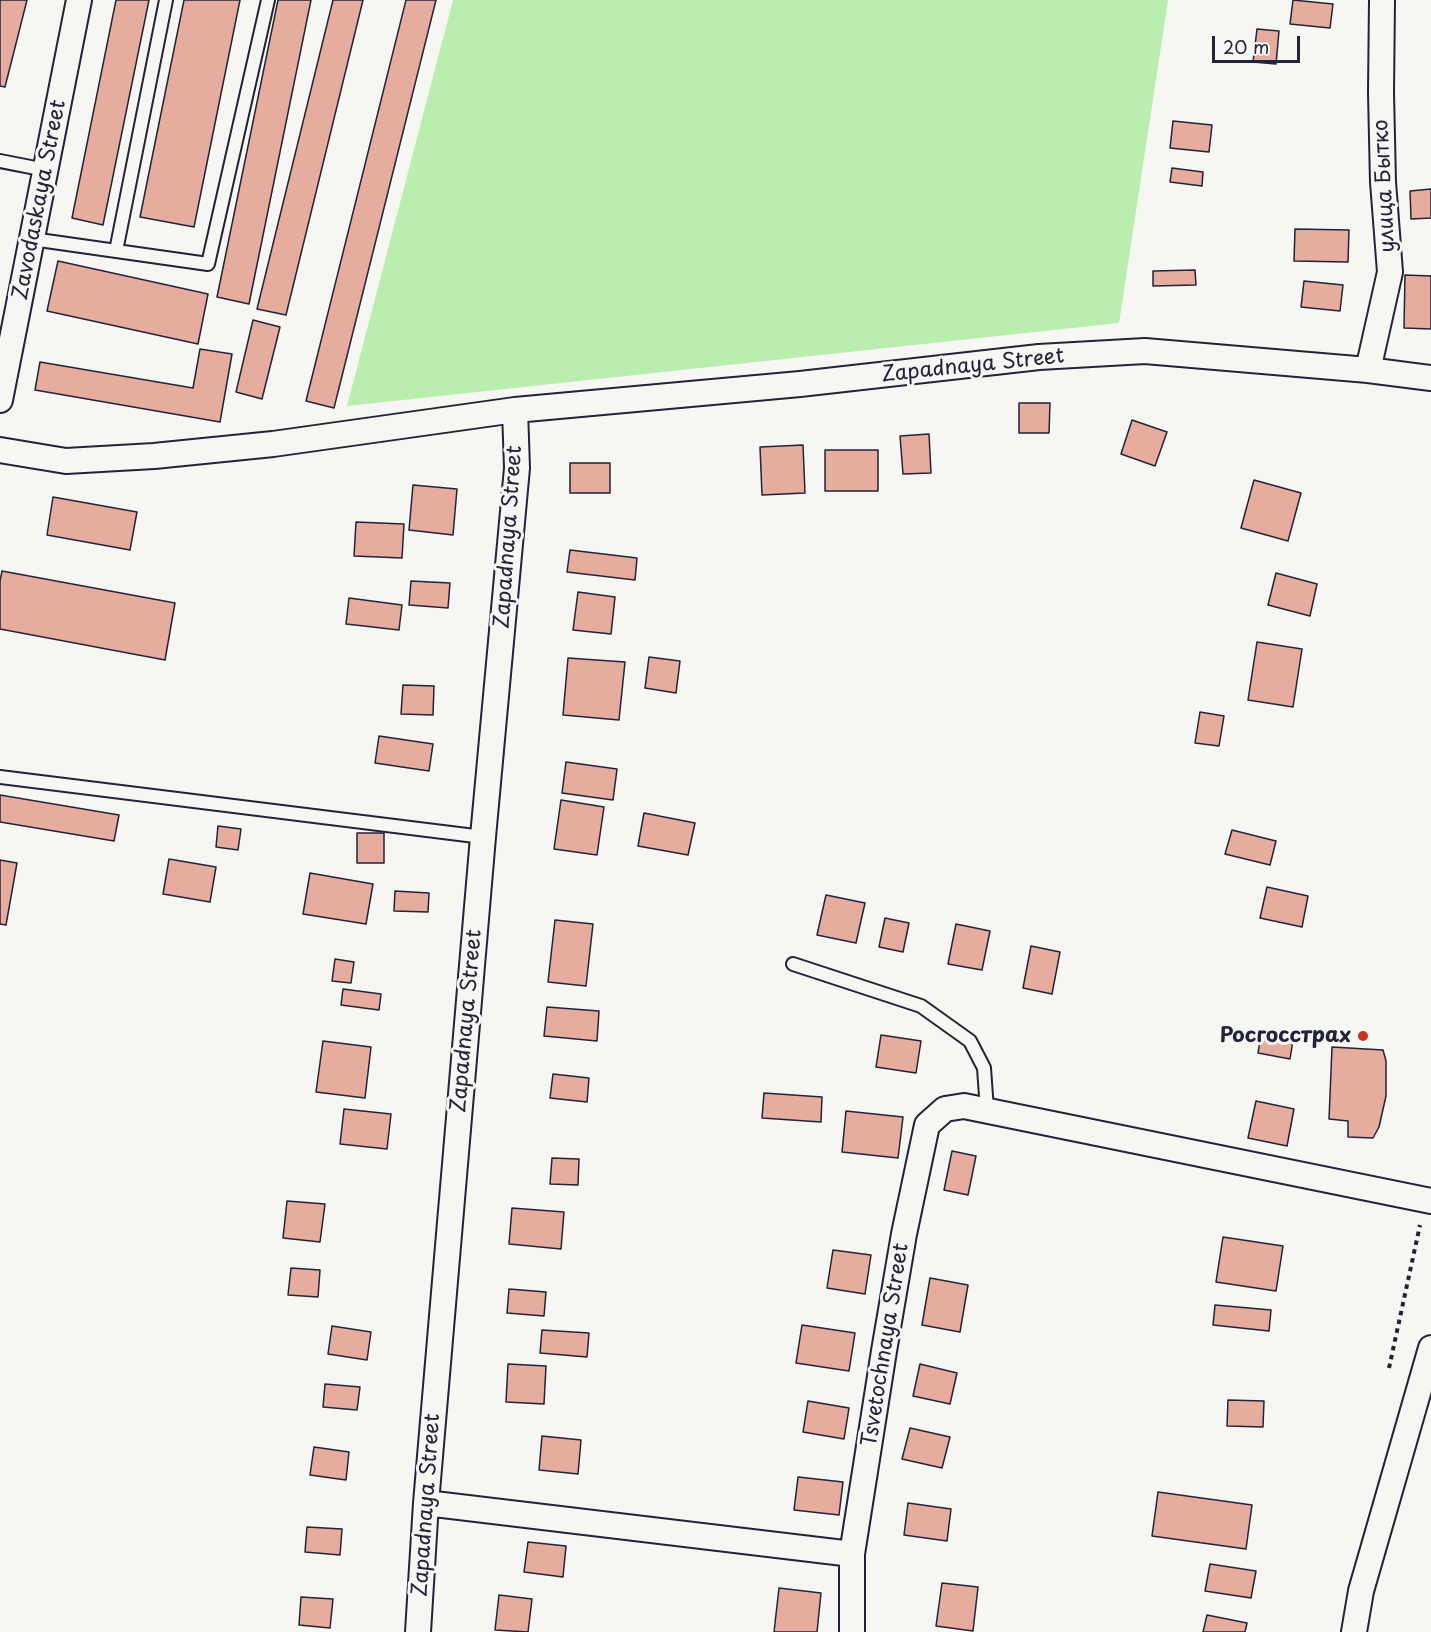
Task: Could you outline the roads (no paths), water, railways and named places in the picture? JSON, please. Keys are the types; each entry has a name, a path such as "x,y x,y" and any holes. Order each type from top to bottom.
{"street":[{"name":"Zavodaskaya Street","path":"0,400 79,0"},
{"name":"улица Бытко","path":"1368,370 1390,273 1383,182 1382,0"},
{"name":"Zapadnaya Street","path":"0,450 66,460 154,456 273,444 515,410 800,384 1039,357 1145,351 1368,370 1431,378"},
{"name":"Zapadnaya Street","path":"418,1632 426,1503 517,468 515,410"},
{"name":"Tsvetochnaya Street","path":"852,1632 852,1554 902,1245 927,1125 945,1109 964,1106 987,1110 1431,1201"},
{"path":"1354,1632 1360,1591 1431,1348"},
{"path":"426,1503 852,1554"}],"lane":[{"path":"116,251 166,0"},
{"path":"32,239 208,264 268,0"},
{"path":"0,161 46,170"},
{"path":"0,777 483,837"},
{"path":"793,964 921,1006 970,1041 984,1068 987,1110"}],"place":[{"name":"Росгосстрах","path":"1363,1036"}]}
